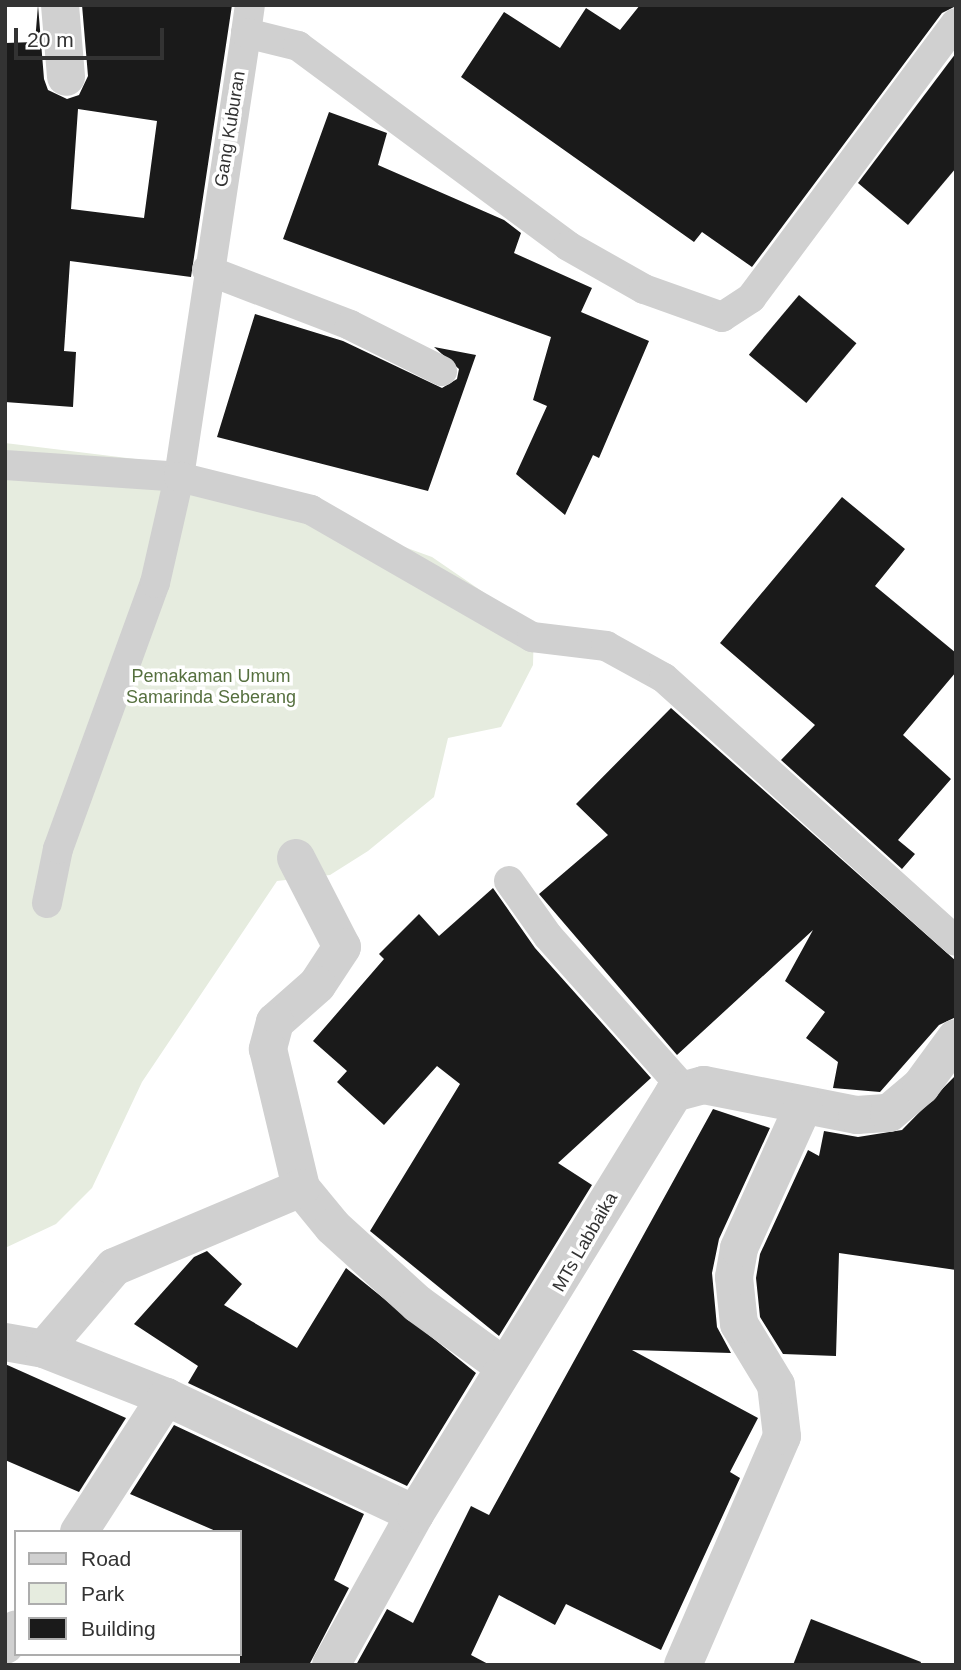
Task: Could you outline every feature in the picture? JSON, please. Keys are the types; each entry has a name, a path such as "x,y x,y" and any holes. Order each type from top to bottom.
{"street":[{"path":"60,5 66,77"},
{"path":"296,858 342,947 317,985 275,1023 268,1049 301,1188 333,1227 418,1304 505,1367"},
{"path":"684,1089 704,1085 804,1105 889,1113 921,1086 956,1038"},
{"name":"MTs Labbaika","path":"331,1665 415,1514 505,1367 548,1306 665,1103 684,1089"},
{"path":"683,1665 782,1436 776,1385 739,1324 734,1277 739,1248 804,1105"},
{"path":"44,1349 114,1267 301,1188"},
{"path":"5,1342 44,1349 166,1397 415,1514"},
{"path":"80,1530 166,1397"}],"lane":[{"name":"Gang Kuburan","path":"47,903 58,849 155,583 179,477 207,270 248,19 298,46 568,246 644,289 722,317 751,298 956,23"},
{"path":"207,270 350,325 442,371"},
{"path":"5,465 179,477 311,510 532,637 606,646 664,678 956,941"},
{"path":"509,881 548,936 684,1089"}],"green space":[{"name":"Pemakaman Umum Samarinda Seberang","path":"5,443 176,464 432,557 534,627 533,665 501,727 448,738 434,797 368,851 330,875 277,881 142,1082 92,1188 56,1224 5,1248"}],"building":[{"path":"38,5 44,79 48,90 67,99 79,95 88,76 82,5 232,5 191,277 70,261 64,351 76,352 73,407 5,402 5,43 35,42","holes":["78,109 157,121 144,218 71,209"]},
{"path":"640,5 956,6 942,13 752,267 702,232 694,242 461,77 504,12 560,48 586,8 620,30"},
{"path":"956,53 956,168 908,225 858,183"},
{"path":"329,112 387,133 378,165 504,220 521,233 514,253 592,288 581,312 649,341 599,458 593,455 565,515 516,474 547,406 533,400 551,337 283,239"},
{"path":"799,295 856,343 806,403 749,355"},
{"path":"255,314 343,341 442,388 457,379 459,369 434,347 476,355 428,491 217,437"},
{"path":"842,497 905,549 875,586 956,653 956,672 903,735 951,779 898,840 915,854 902,869 781,760 815,725 720,643"},
{"path":"671,708 956,961 956,1017 939,1025 880,1092 833,1088 838,1062 806,1038 825,1012 785,981 813,930 677,1055 539,894 608,835 576,804"},
{"path":"493,888 535,948 651,1078 558,1163 592,1185 499,1336 370,1231 460,1084 437,1066 384,1125 337,1082 347,1071 313,1041 384,959 379,954 419,914 439,936"},
{"path":"956,1075 956,1270 839,1253 836,1356 783,1354 760,1317 756,1278 760,1254 808,1150 819,1156 824,1131 858,1137 902,1130"},
{"path":"713,1109 770,1128 719,1239 712,1273 717,1327 731,1353 632,1350 758,1418 730,1472 740,1478 661,1650 566,1604 555,1625 499,1595 471,1655 490,1665 356,1665 387,1609 413,1623 471,1506 489,1515"},
{"path":"207,1251 242,1284 224,1305 297,1348 346,1268 476,1373 407,1486 188,1383 198,1366 134,1324 194,1257"},
{"path":"5,1364 126,1418 79,1492 5,1460"},
{"path":"174,1425 364,1514 334,1580 349,1588 309,1665 240,1665 242,1530 213,1530 130,1494"},
{"path":"811,1619 921,1662 920,1665 793,1665"}]}
